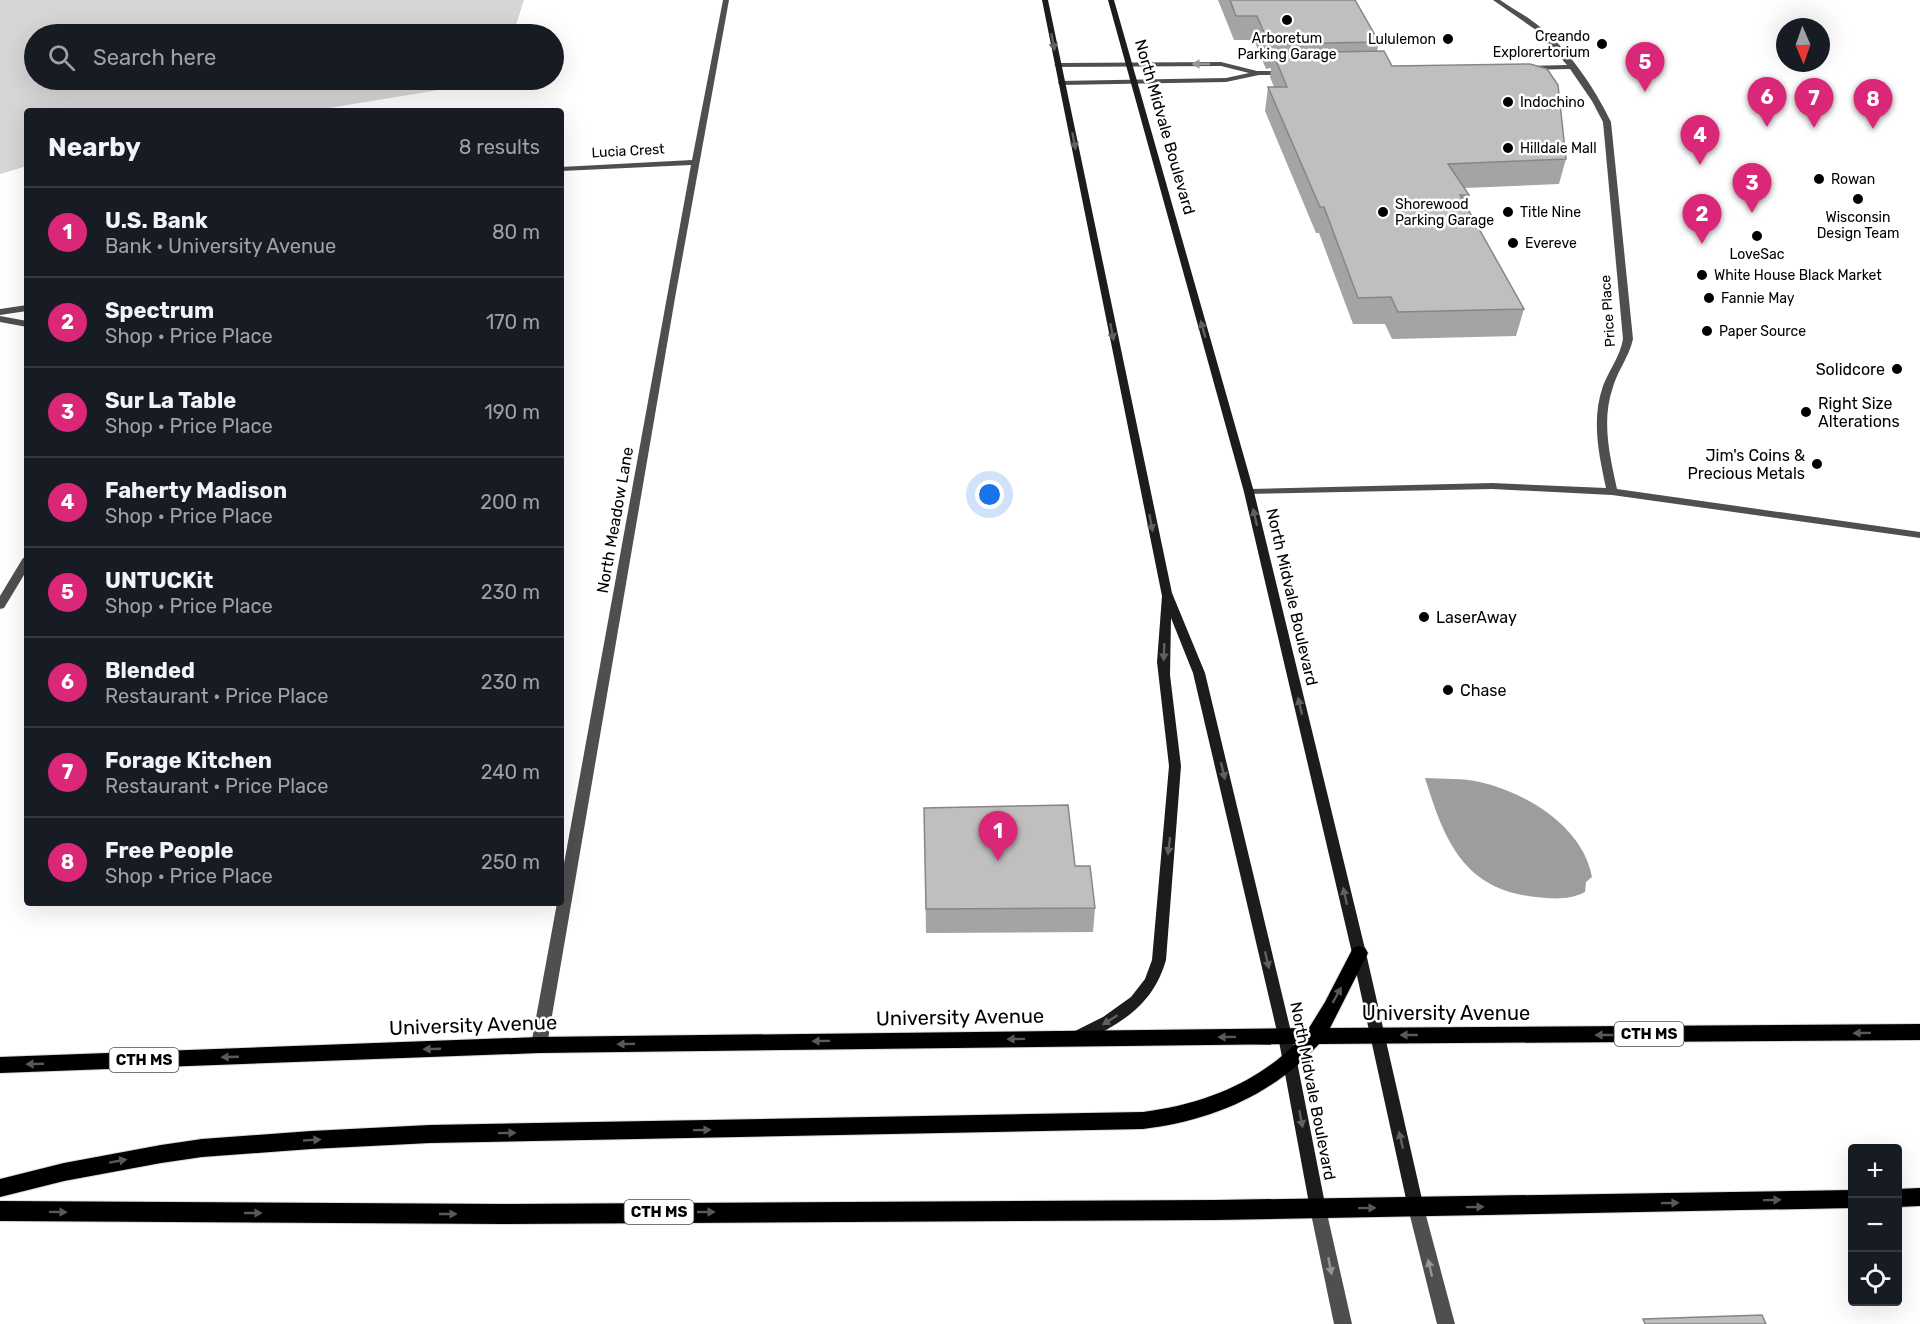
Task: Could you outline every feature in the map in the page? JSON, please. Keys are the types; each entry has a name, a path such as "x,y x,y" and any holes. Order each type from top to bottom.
{"main road":[{"name":"North Midvale Boulevard","path":"1045,0 1166,594 1199,673 1285,1036 1318,1209"},
{"name":"North Midvale Boulevard","path":"1111,0 1249,492 1359,953 1416,1208"},
{"path":"1075,1038 1106,1024 1130,1007 1150,983 1160,957 1164,884 1173,809 1174,766 1174,738 1163,663 1166,594"},
{"path":"0,1188 64,1172 161,1154 202,1148 311,1140 442,1134 1129,1122 1183,1114 1225,1100 1263,1080 1290,1062 1314,1036 1359,953"},
{"name":"University Avenue","path":"0,1065 538,1045 1378,1035 1920,1032"},
{"path":"1902,1198 1920,1197"},
{"name":"CTH MS","path":"0,1211 503,1214 1318,1209 1848,1199"}],"street":[{"name":"North Meadow Lane","path":"564,898 670,298 726,0"},
{"name":"Price Place","path":"1496,0 1541,30 1602,111 1606,122 1628,339 1626,356 1609,384 1601,412 1602,437 1612,492"},
{"path":"1058,66 1221,64 1258,73"},
{"path":"1522,68 1570,67"},
{"path":"1062,83 1226,80 1258,73 1293,73"},
{"name":"Lucia Crest","path":"564,169 697,162"},
{"path":"0,312 24,308"},
{"path":"0,319 24,323"},
{"path":"1249,492 1492,486 1612,492 1920,535"},
{"path":"0,605 24,566"},
{"name":"North Meadow Lane","path":"538,1045 563,906"},
{"path":"1416,1208 1446,1324"},
{"path":"1318,1209 1343,1324"}],"shaded area":[{"path":"0,0 524,0 516,24 24,24 24,90 438,90 329,108 24,108 24,167 0,174"},
{"path":"1425,778 1467,780 1498,787 1516,794 1550,815 1565,828 1587,859 1592,877 1586,882 1585,892 1567,898 1536,897 1511,892 1491,884 1474,872 1460,858 1449,841"}],"building":[{"name":"Arboretum Parking Garage","path":"1230,0 1355,0 1379,42 1269,44 1257,16 1236,16"},
{"path":"1384,51 1392,66 1530,64 1547,69 1558,85 1566,159 1448,164 1469,195 1460,195 1524,309 1398,312 1391,297 1358,298 1324,207 1320,207 1268,87 1287,87 1273,53"},
{"path":"1068,805 1075,866 1090,866 1095,908 926,909 924,808"},
{"path":"1762,1315 1766,1324 1645,1324 1643,1319"}],"place":[{"name":"Arboretum Parking Garage","path":"1287,20"},
{"name":"Lululemon","path":"1448,39"},
{"name":"Creando Explorertorium","path":"1602,44"},
{"name":"UNTUCKit","path":"1645,92"},
{"name":"Indochino","path":"1508,102"},
{"name":"Blended","path":"1767,127"},
{"name":"Forage Kitchen","path":"1814,128"},
{"name":"Free People","path":"1873,129"},
{"name":"Hilldale Mall","path":"1508,148"},
{"name":"Faherty Madison","path":"1700,165"},
{"name":"Rowan","path":"1819,179"},
{"name":"Wisconsin Design Team","path":"1858,199"},
{"name":"Shorewood Parking Garage","path":"1383,212"},
{"name":"Title Nine","path":"1508,212"},
{"name":"Sur La Table","path":"1752,213"},
{"name":"LoveSac","path":"1757,236"},
{"name":"Evereve","path":"1513,243"},
{"name":"Spectrum","path":"1702,244"},
{"name":"White House Black Market","path":"1702,275"},
{"name":"Fannie May","path":"1709,298"},
{"name":"Paper Source","path":"1707,331"},
{"name":"Solidcore","path":"1897,369"},
{"name":"Right Size Alterations","path":"1806,412"},
{"name":"Jim's Coins & Precious Metals","path":"1817,464"},
{"name":"LaserAway","path":"1424,617"},
{"name":"Chase","path":"1448,690"},
{"name":"U.S. Bank","path":"998,861"}]}
